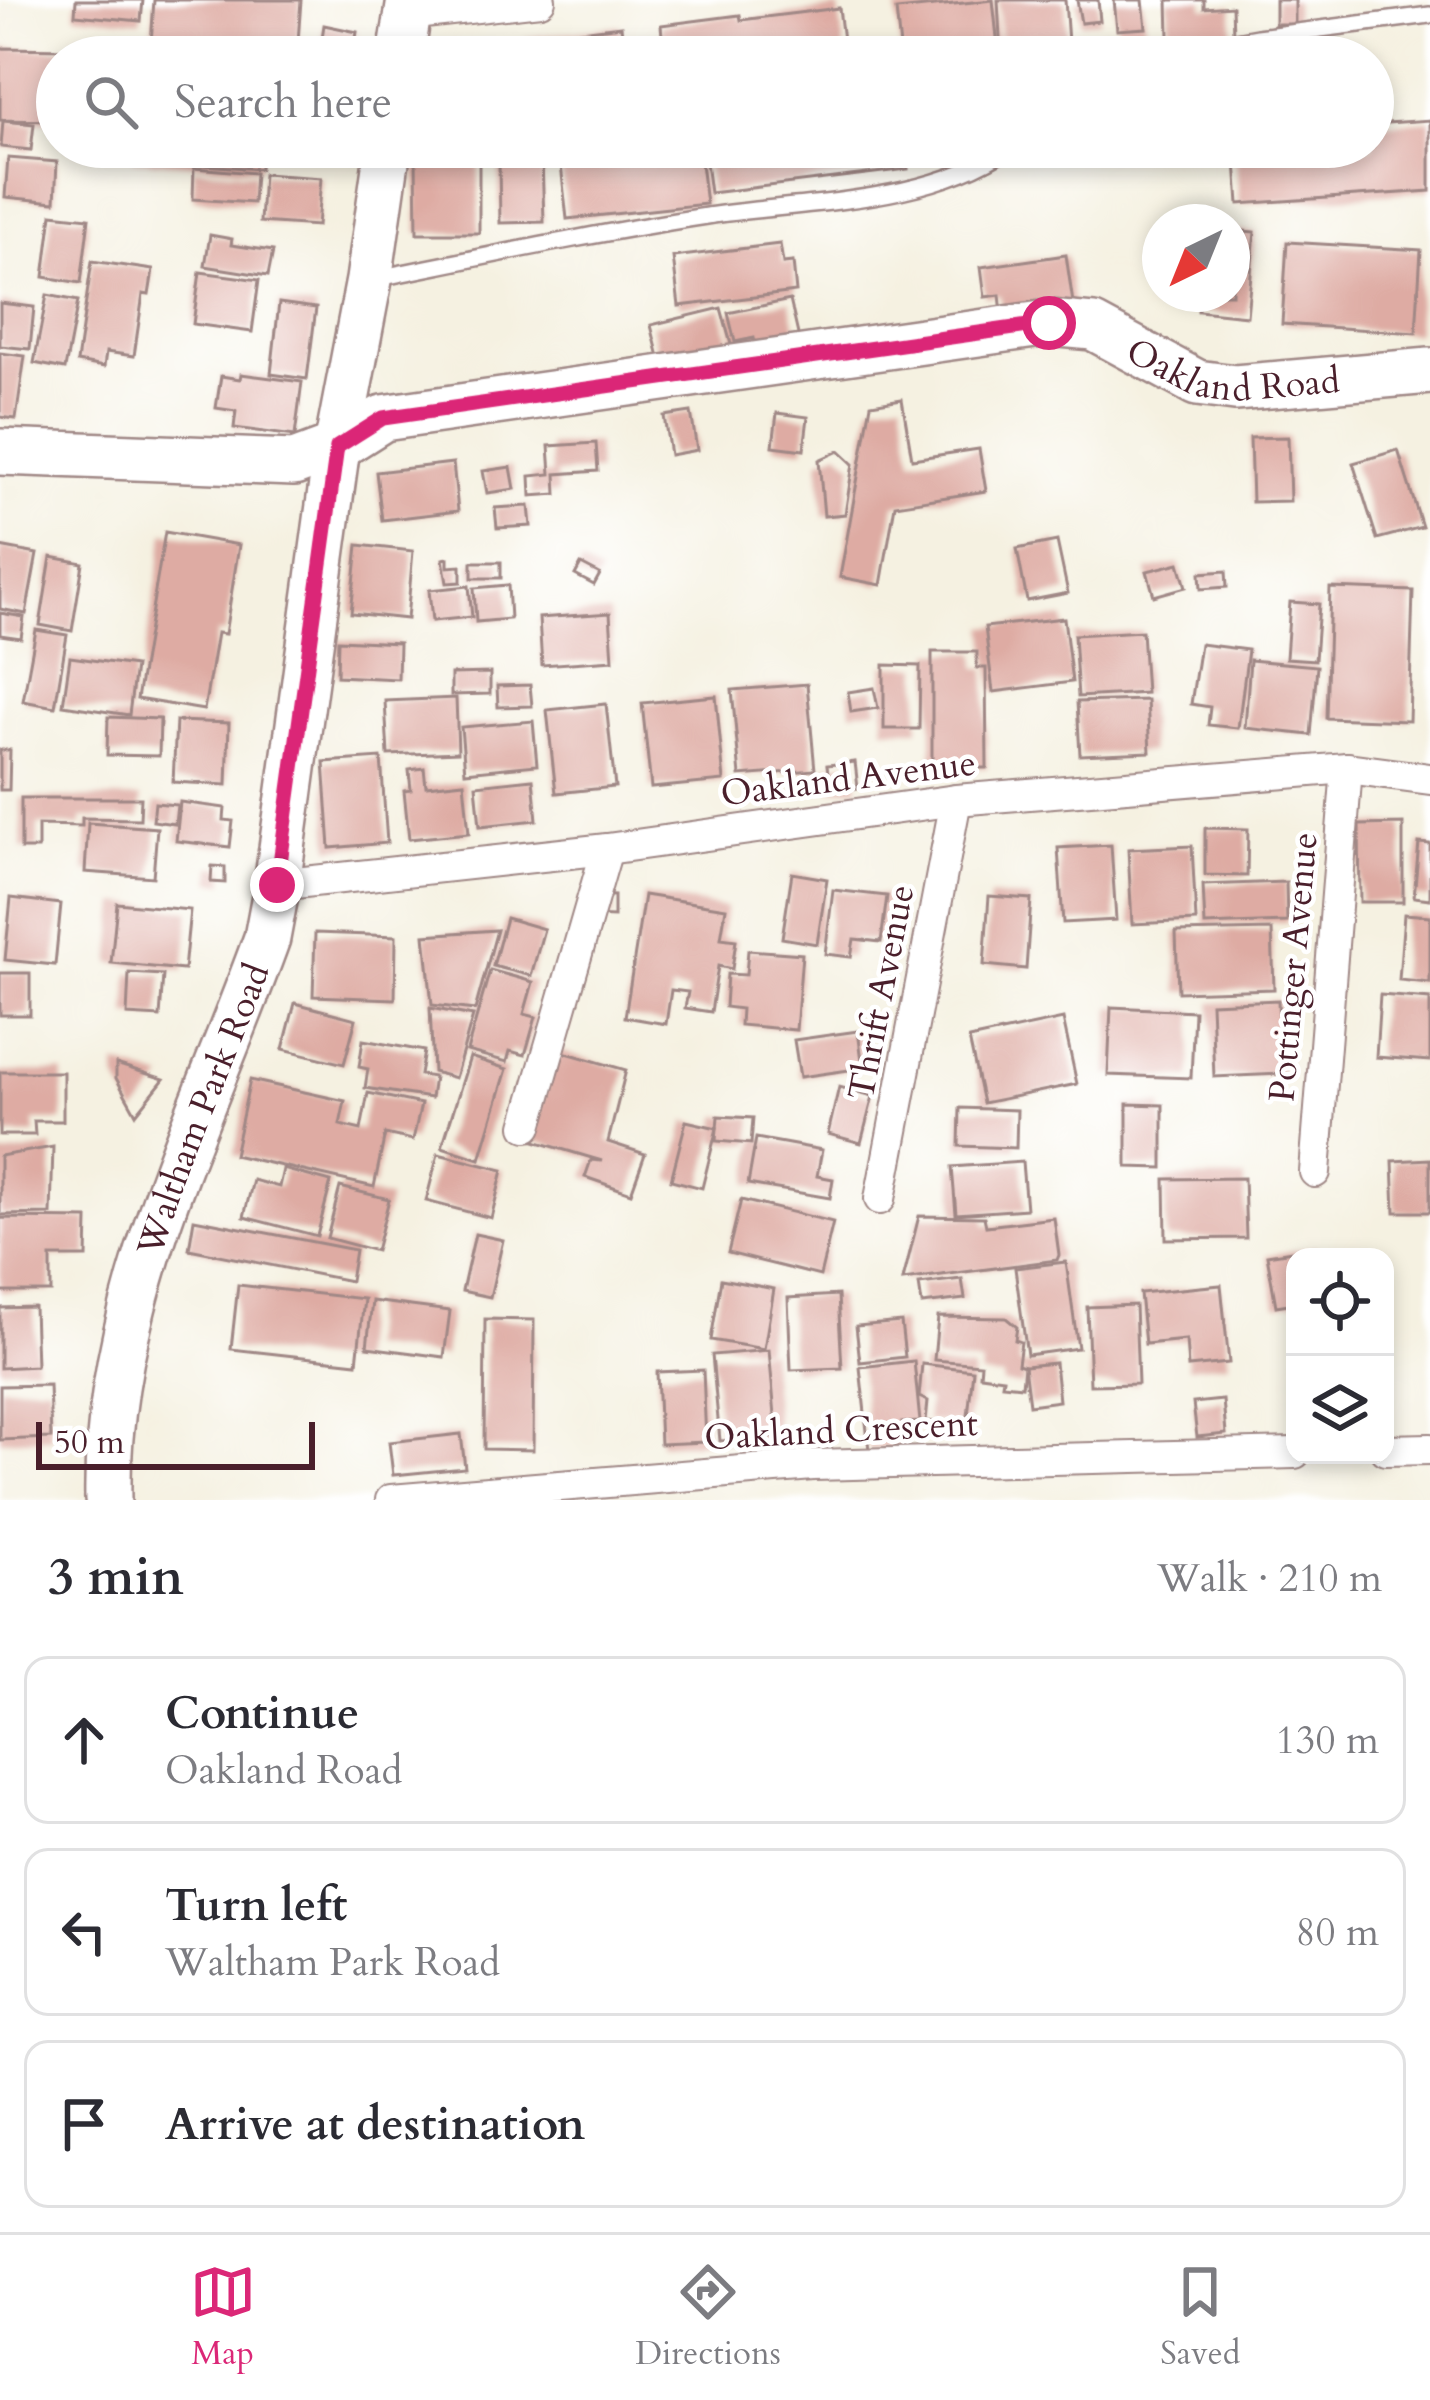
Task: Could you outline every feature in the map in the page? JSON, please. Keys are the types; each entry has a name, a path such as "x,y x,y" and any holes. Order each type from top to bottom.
{"street":[{"path":"406,24 540,0"},
{"name":"Waltham Park Road","path":"108,1500 110,1411 146,1254 266,938 337,447 385,168"},
{"name":"Oakland Road","path":"0,452 294,463 337,447 383,418 1049,323 1094,327 1197,383 1216,386 1430,371"},
{"name":"Oakland Avenue","path":"277,885 607,849 956,800 1347,768 1430,779"},
{"name":"Pottinger Avenue","path":"1315,1172 1347,768"},
{"name":"Thrift Avenue","path":"880,1199 956,800"},
{"path":"527,1126 607,849"},
{"path":"1394,1450 1430,1449"},
{"name":"Oakland Crescent","path":"391,1500 813,1465 1286,1453"}],"lane":[{"path":"1265,36 1430,15"},
{"path":"369,280 705,216 894,191 972,168"}],"building":[{"path":"76,0 143,0 141,21 75,15"},
{"path":"154,0 301,0 298,36 152,36"},
{"path":"993,0 997,36 899,36 896,10"},
{"path":"998,0 1065,0 1068,36 1000,36"},
{"path":"1077,0 1098,0 1100,21 1081,23"},
{"path":"1114,0 1143,0 1146,28 1117,30"},
{"path":"1168,0 1204,0 1204,8 1232,6 1233,35 1169,36"},
{"path":"1275,0 1295,0 1295,24 1275,24"},
{"path":"839,8 842,36 662,36 661,25 740,15 741,20"},
{"path":"324,25 357,32 356,36 322,36"},
{"path":"621,26 622,36 541,36"},
{"path":"0,48 36,49 36,121 0,120"},
{"path":"1430,120 1430,191 1239,204 1236,168 1394,168 1394,123"},
{"path":"3,121 34,124 31,150 1,147"},
{"path":"8,158 36,160 36,168 57,168 55,202 5,197"},
{"path":"194,168 255,173 253,203 193,199"},
{"path":"416,168 479,168 479,233 417,233"},
{"path":"499,168 542,168 544,222 500,223"},
{"path":"561,168 702,168 706,204 567,219"},
{"path":"707,168 908,169 710,193"},
{"path":"263,174 321,178 317,226 260,222"},
{"path":"52,214 89,218 81,283 44,277"},
{"path":"1250,232 1255,232 1250,284"},
{"path":"210,235 232,239 231,245 273,251 268,276 205,266"},
{"path":"1287,242 1421,250 1416,333 1282,324"},
{"path":"780,244 783,263 793,262 796,292 679,306 673,257"},
{"path":"1066,255 1073,303 1002,313 1000,295 985,297 981,267"},
{"path":"92,261 153,270 149,295 143,294 134,356 106,352 104,367 77,362"},
{"path":"200,272 259,280 252,332 193,324"},
{"path":"47,295 78,301 65,369 34,363"},
{"path":"790,300 800,343 757,352 754,338 735,342 728,313"},
{"path":"0,303 34,307 30,349 0,346"},
{"path":"279,303 316,308 307,379 271,374"},
{"path":"721,308 732,348 661,365 651,325"},
{"path":"0,353 25,356 16,419 0,417"},
{"path":"241,374 302,382 295,436 234,428 236,411 216,408 221,376 240,379"},
{"path":"902,399 912,459 979,449 986,491 895,505 881,585 840,577 871,404"},
{"path":"691,412 697,450 670,455 664,416"},
{"path":"777,413 808,417 804,450 773,446"},
{"path":"1288,437 1290,501 1252,502 1250,438"},
{"path":"596,443 598,471 556,474 557,494 531,496 530,476 551,474 549,446"},
{"path":"1398,450 1422,527 1377,539 1353,463"},
{"path":"839,451 853,464 845,514 824,516 819,460"},
{"path":"453,463 458,511 382,520 376,472"},
{"path":"511,467 515,489 487,493 483,471"},
{"path":"529,506 531,526 497,528 495,508"},
{"path":"165,532 239,545 225,634 217,633 204,710 137,699"},
{"path":"1057,541 1068,593 1027,601 1017,549"},
{"path":"358,545 413,551 407,619 351,613"},
{"path":"0,547 37,554 26,614 0,609"},
{"path":"51,557 83,563 72,631 40,625"},
{"path":"448,558 448,567 461,566 461,582 447,583 443,559"},
{"path":"472,562 501,562 501,578 472,578"},
{"path":"1179,563 1186,587 1154,596 1147,571"},
{"path":"581,564 600,574 594,585 575,575"},
{"path":"1226,571 1227,587 1201,589 1200,573"},
{"path":"508,585 510,619 476,622 474,588"},
{"path":"469,586 472,617 432,621 429,590"},
{"path":"1330,588 1413,591 1409,721 1326,718"},
{"path":"1290,602 1319,604 1315,660 1286,658"},
{"path":"0,613 24,617 21,638 0,635"},
{"path":"610,613 613,660 542,665 539,618"},
{"path":"1064,618 1072,682 993,692 985,627"},
{"path":"36,630 67,635 55,707 23,701"},
{"path":"1142,631 1146,693 1078,697 1074,635"},
{"path":"338,640 399,643 398,679 337,676"},
{"path":"1200,644 1248,650 1238,728 1208,725 1210,707 1191,704"},
{"path":"932,652 977,652 977,668 986,668 987,768 932,768"},
{"path":"70,657 135,666 129,715 63,705"},
{"path":"1250,660 1317,666 1311,735 1245,728"},
{"path":"884,665 920,666 919,729 884,729"},
{"path":"490,673 490,694 451,695 451,674"},
{"path":"807,684 815,770 740,776 732,690"},
{"path":"530,685 532,706 498,707 497,686"},
{"path":"874,688 878,708 851,712 848,692"},
{"path":"716,696 724,781 651,788 642,703"},
{"path":"456,698 458,752 388,755 385,701"},
{"path":"1147,700 1150,752 1080,755 1077,702"},
{"path":"606,704 615,787 556,793 547,710"},
{"path":"108,717 160,719 159,756 107,755"},
{"path":"176,721 229,723 227,785 173,782"},
{"path":"533,721 537,765 465,772 461,727"},
{"path":"0,750 10,750 9,790 0,790"},
{"path":"381,758 387,843 330,848 324,762"},
{"path":"855,762 858,788 830,790 827,765"},
{"path":"424,768 426,786 464,782 469,833 409,839 404,791 411,790 409,770"},
{"path":"533,779 537,820 480,826 476,785"},
{"path":"21,798 141,798 140,819 82,818 82,826 38,825 38,849 21,849"},
{"path":"180,802 225,808 224,820 233,821 230,847 176,841"},
{"path":"155,803 177,805 175,824 153,821"},
{"path":"88,823 157,828 153,877 85,872"},
{"path":"1403,824 1403,902 1360,902 1359,825"},
{"path":"1205,828 1248,829 1247,876 1205,875"},
{"path":"1419,843 1430,844 1430,899 1414,897"},
{"path":"1111,845 1116,920 1063,923 1058,848"},
{"path":"1192,846 1196,921 1132,924 1128,849"},
{"path":"212,866 225,867 225,883 211,882"},
{"path":"792,873 827,879 817,944 782,938"},
{"path":"1286,882 1287,922 1205,925 1203,885"},
{"path":"833,890 887,896 881,942 854,939 851,957 825,954"},
{"path":"593,895 614,896 614,917 592,916"},
{"path":"644,895 726,908 721,938 736,940 732,969 718,966 711,1012 685,1008 688,992 671,990 666,1024 625,1017"},
{"path":"989,896 1031,899 1026,969 984,965"},
{"path":"11,898 61,904 55,965 5,960"},
{"path":"117,903 190,910 184,970 111,963"},
{"path":"1404,914 1430,916 1430,983 1399,980"},
{"path":"506,918 544,929 531,976 493,966"},
{"path":"497,930 475,1010 432,1005 425,935"},
{"path":"1272,930 1274,989 1178,992 1176,932"},
{"path":"315,933 396,936 395,999 313,996"},
{"path":"748,950 802,954 796,1030 740,1025 741,1009 725,1007 727,974 746,975"},
{"path":"490,970 533,982 524,1014 536,1017 525,1055 510,1051 507,1062 467,1051"},
{"path":"0,973 30,973 30,1015 0,1015"},
{"path":"129,973 163,975 160,1017 127,1015"},
{"path":"1380,995 1430,999 1430,1061 1376,1057"},
{"path":"1278,1000 1281,1074 1214,1077 1211,1003"},
{"path":"295,1003 356,1019 344,1064 283,1049"},
{"path":"1111,1007 1194,1011 1191,1078 1108,1075"},
{"path":"430,1008 473,1016 455,1078 433,1072"},
{"path":"1063,1019 1077,1084 983,1103 969,1039"},
{"path":"858,1031 863,1068 800,1077 794,1040"},
{"path":"363,1040 424,1051 420,1075 434,1077 431,1098 365,1088 368,1069 359,1067"},
{"path":"556,1050 626,1070 608,1142 645,1154 631,1193 585,1177 591,1160 602,1161 531,1140"},
{"path":"470,1057 507,1069 480,1159 442,1147"},
{"path":"116,1064 164,1079 136,1114 116,1078"},
{"path":"0,1072 63,1072 63,1121 34,1121 35,1135 0,1135"},
{"path":"250,1080 345,1101 340,1125 361,1130 368,1093 421,1104 413,1140 385,1134 374,1187 234,1155"},
{"path":"839,1087 873,1096 861,1143 828,1134"},
{"path":"1127,1104 1163,1105 1163,1168 1127,1167"},
{"path":"960,1108 1017,1110 1016,1148 959,1146"},
{"path":"718,1116 753,1118 751,1144 716,1141"},
{"path":"686,1121 717,1128 702,1188 671,1180"},
{"path":"756,1138 822,1150 817,1176 833,1179 830,1198 748,1184"},
{"path":"53,1147 51,1214 0,1215 0,1156"},
{"path":"438,1154 503,1170 491,1218 426,1201"},
{"path":"1430,1159 1430,1212 1395,1212 1393,1161"},
{"path":"1022,1162 1026,1209 956,1214 952,1167"},
{"path":"283,1169 331,1182 317,1236 244,1217 253,1180 279,1187"},
{"path":"1244,1178 1246,1238 1166,1239 1165,1179"},
{"path":"340,1187 389,1199 376,1251 327,1238"},
{"path":"741,1200 833,1222 820,1276 728,1253"},
{"path":"919,1216 984,1217 986,1226 1054,1218 1059,1255 1057,1260 903,1280"},
{"path":"0,1218 88,1219 87,1257 51,1257 51,1292 0,1292"},
{"path":"194,1219 355,1250 350,1281 189,1249"},
{"path":"475,1234 503,1240 490,1297 462,1291"},
{"path":"1286,1252 1286,1304 1276,1306 1267,1255"},
{"path":"1066,1262 1078,1348 1027,1355 1015,1268"},
{"path":"721,1279 774,1289 764,1349 711,1340"},
{"path":"962,1279 965,1299 922,1304 919,1284"},
{"path":"238,1285 364,1299 357,1363 231,1349"},
{"path":"1221,1285 1229,1363 1188,1367 1186,1340 1145,1344 1140,1293"},
{"path":"838,1295 842,1368 791,1370 788,1298"},
{"path":"372,1301 450,1311 444,1357 367,1347"},
{"path":"1135,1305 1138,1384 1090,1385 1087,1307"},
{"path":"34,1307 36,1366 0,1368 0,1308"},
{"path":"938,1317 1006,1318 1017,1327 1018,1364 1024,1366 1022,1386 980,1375 981,1364 934,1360"},
{"path":"485,1319 534,1320 533,1450 484,1449"},
{"path":"901,1322 905,1357 860,1362 856,1326"},
{"path":"769,1350 777,1437 720,1441 712,1355"},
{"path":"914,1361 920,1422 902,1423 905,1446 869,1450 860,1367"},
{"path":"1055,1363 1059,1401 1029,1405 1024,1366"},
{"path":"922,1364 973,1370 967,1425 926,1421 928,1401 919,1397"},
{"path":"703,1370 706,1442 660,1444 657,1372"},
{"path":"49,1385 51,1438 0,1440 0,1386"},
{"path":"1223,1400 1226,1434 1197,1437 1193,1403"},
{"path":"461,1434 465,1468 393,1475 389,1442"}],"route":[{"path":"277,885 337,447 383,418 1049,323"}]}
